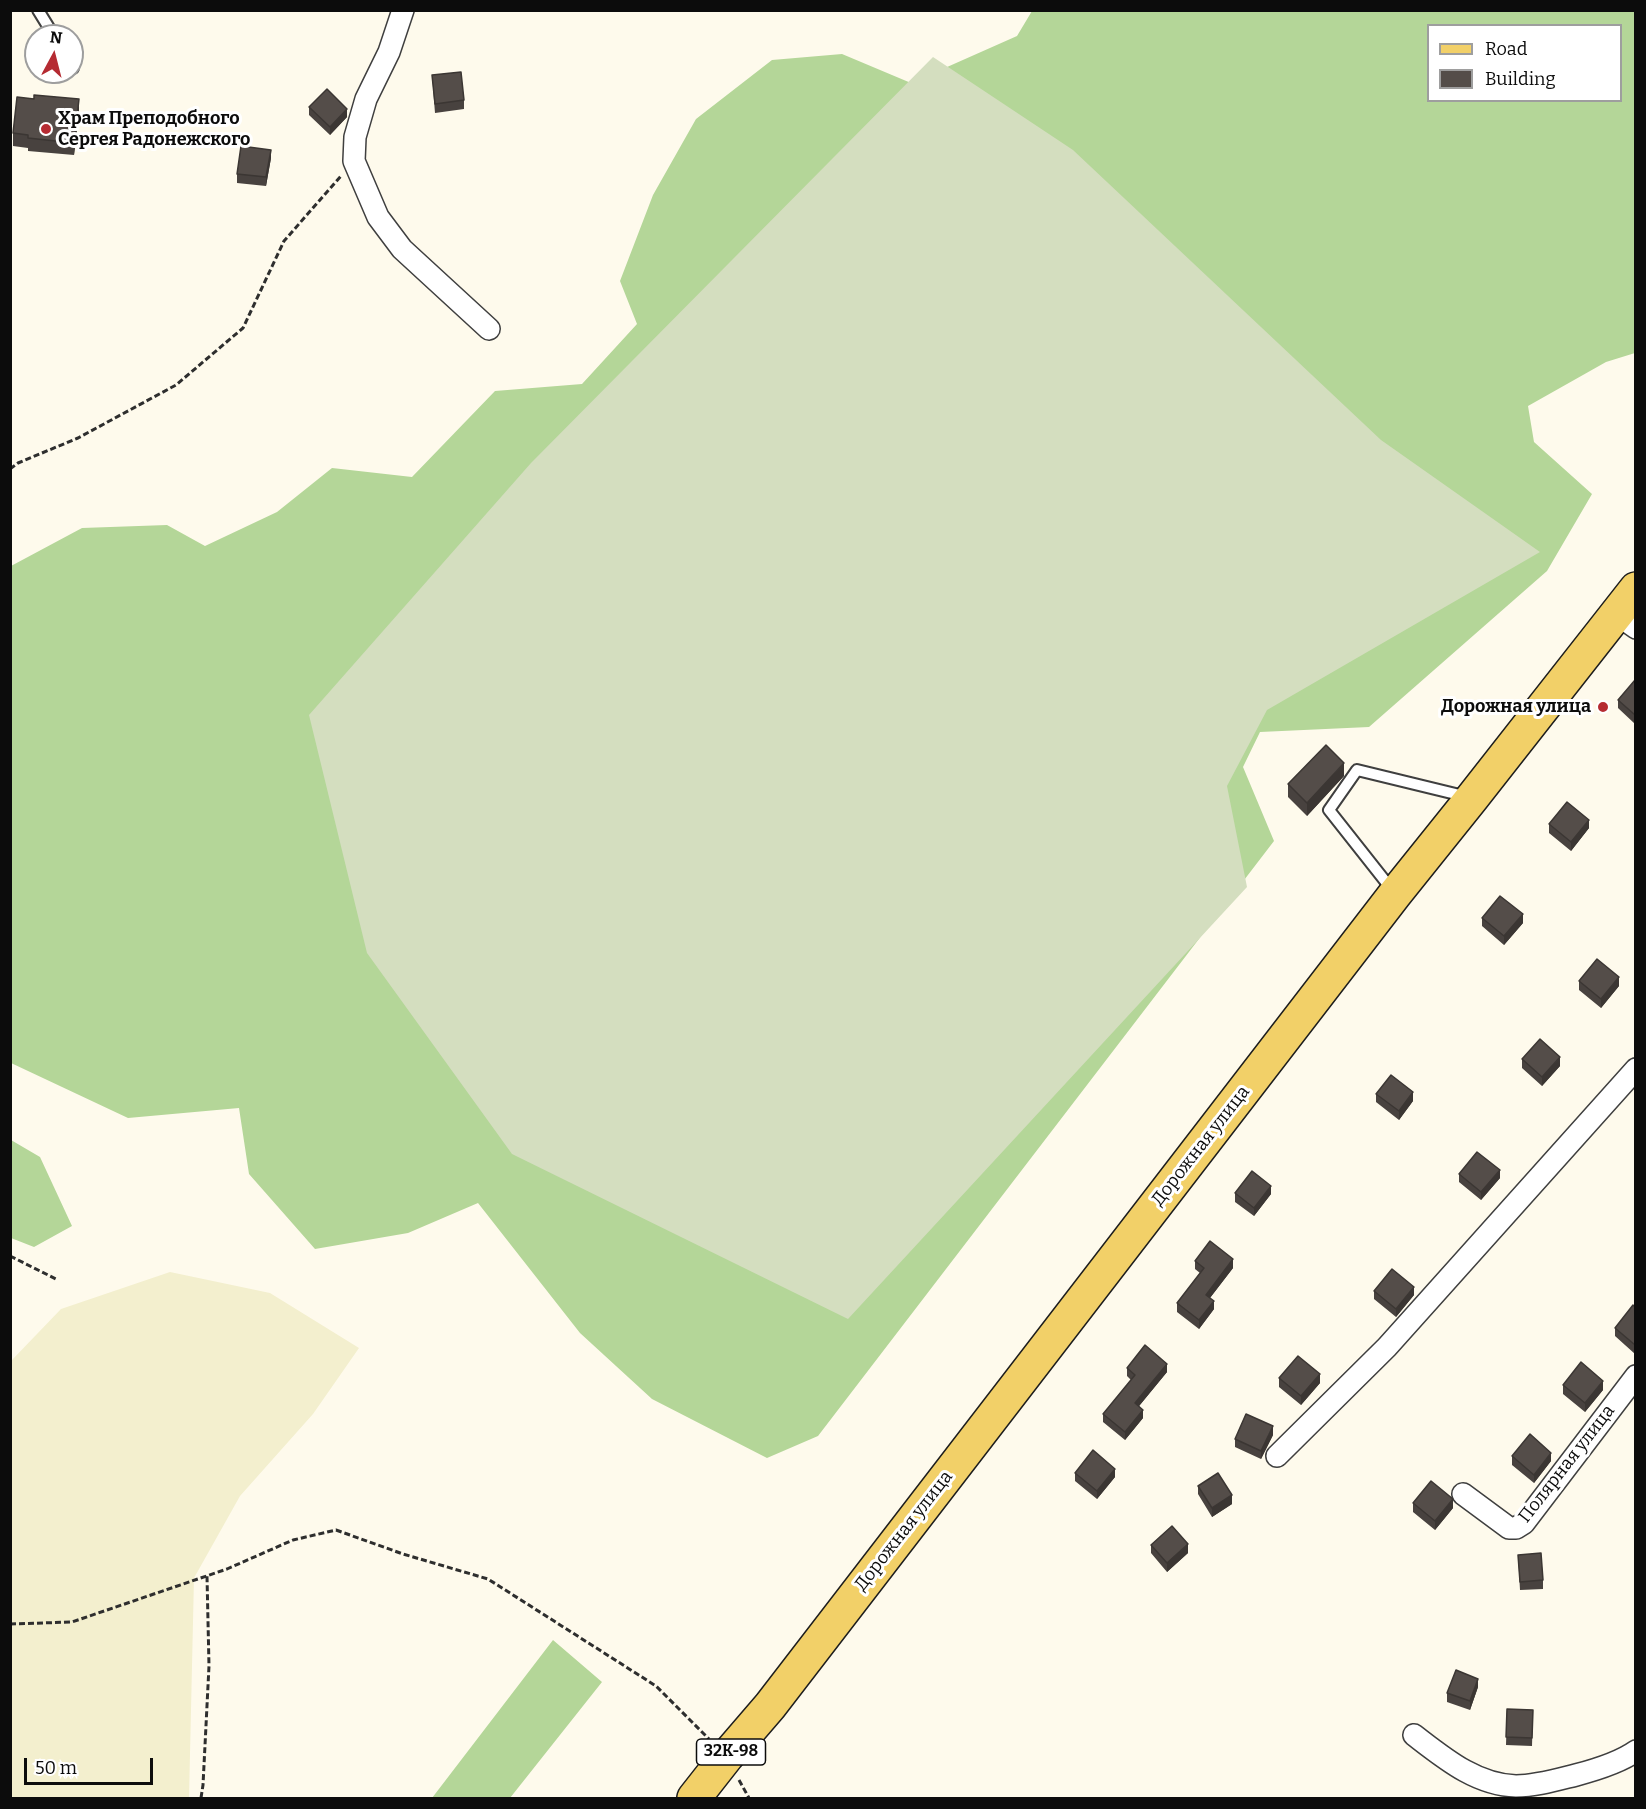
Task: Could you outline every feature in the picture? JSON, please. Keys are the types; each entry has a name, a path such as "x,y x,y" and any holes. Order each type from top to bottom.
{"main road":[{"name":"Дорожная улица","path":"727,1756 770,1706 1395,894 1472,798 1630,623 1635,589"},
{"name":"32К-98","path":"694,1798 727,1756"}],"street":[{"path":"403,10 389,52 366,99 355,137 354,161 378,217 402,249 489,329"},
{"path":"1277,1456 1387,1347 1635,1069"},
{"name":"Полярная улица","path":"1463,1494 1509,1528 1516,1528 1524,1523 1635,1376"},
{"path":"1414,1735 1452,1764 1484,1780 1515,1786 1547,1783 1587,1773 1635,1751"}],"lane":[{"path":"38,10 47,24"},
{"path":"1395,894 1329,810 1357,770 1472,798"}],"path":[{"path":"10,469 18,463 78,438 176,385 243,328 284,241 354,161"},
{"path":"10,1256 56,1279"},
{"path":"10,1624 72,1622 227,1569 292,1540 336,1530 403,1554 488,1579 656,1686 727,1756"},
{"path":"201,1798 209,1666 207,1576"}],"shaded area":[{"path":"170,1272 270,1293 359,1348 313,1414 240,1496 194,1578 189,1798 11,1798 11,1361 61,1309"}],"green space":[{"path":"1032,11 1635,11 1635,353 1606,362 1528,406 1534,442 1592,494 1547,571 1369,727 1260,732 1243,767 1274,841 818,1436 767,1458 652,1399 580,1333 478,1203 408,1233 315,1249 249,1174 239,1108 128,1118 11,1063 11,566 82,528 167,525 205,546 277,512 332,468 412,477 495,391 582,384 637,324 620,281 653,195 696,119 772,60 842,54 911,83 1017,36"},
{"path":"933,57 1073,150 1381,440 1540,552 1267,710 1227,786 1247,887 848,1319 512,1154 367,953 309,715 531,463"},
{"path":"11,1140 40,1157 72,1226 34,1247 11,1238"},
{"path":"553,1640 602,1682 510,1798 432,1798"}],"building":[{"path":"461,72 464,100 435,104 432,75"},
{"path":"327,89 347,109 330,127 309,107"},
{"name":"Храм Преподобного Сергея Радонежского","path":"34,95 79,99 74,143 28,138 28,135 13,133 17,97 34,99"},
{"path":"241,146 271,150 266,177 237,174"},
{"path":"1635,680 1635,715 1618,700"},
{"path":"1326,745 1344,763 1307,803 1288,784"},
{"path":"1567,802 1589,820 1571,842 1549,824"},
{"path":"1500,896 1523,914 1504,936 1482,918"},
{"path":"1597,959 1619,977 1601,999 1579,981"},
{"path":"1540,1039 1560,1057 1542,1077 1522,1059"},
{"path":"1391,1075 1413,1092 1399,1111 1376,1094"},
{"path":"1477,1152 1500,1170 1481,1192 1459,1174"},
{"path":"1252,1171 1271,1186 1254,1208 1235,1193"},
{"path":"1210,1241 1233,1259 1206,1295 1214,1301 1199,1320 1177,1303 1204,1268 1195,1261"},
{"path":"1392,1269 1414,1287 1396,1309 1374,1291"},
{"path":"1633,1305 1635,1307 1635,1345 1615,1328"},
{"path":"1145,1345 1167,1364 1135,1403 1143,1410 1125,1432 1103,1414 1135,1375 1127,1368"},
{"path":"1298,1356 1320,1374 1301,1396 1279,1378"},
{"path":"1581,1362 1603,1381 1585,1403 1563,1385"},
{"path":"1246,1414 1273,1426 1261,1451 1235,1439"},
{"path":"1530,1434 1551,1453 1534,1475 1512,1456"},
{"path":"1093,1450 1115,1469 1097,1491 1075,1473"},
{"path":"1218,1473 1232,1495 1212,1508 1198,1486"},
{"path":"1431,1481 1453,1499 1435,1521 1413,1503"},
{"path":"1172,1526 1188,1544 1167,1563 1151,1545"},
{"path":"1541,1553 1543,1580 1520,1582 1518,1555"},
{"path":"1456,1670 1478,1679 1470,1701 1447,1693"},
{"path":"1507,1709 1533,1710 1532,1738 1506,1737"}],"place":[{"name":"Храм Преподобного Сергея Радонежского","path":"46,129"},
{"name":"Дорожная улица","path":"1603,707"}]}
